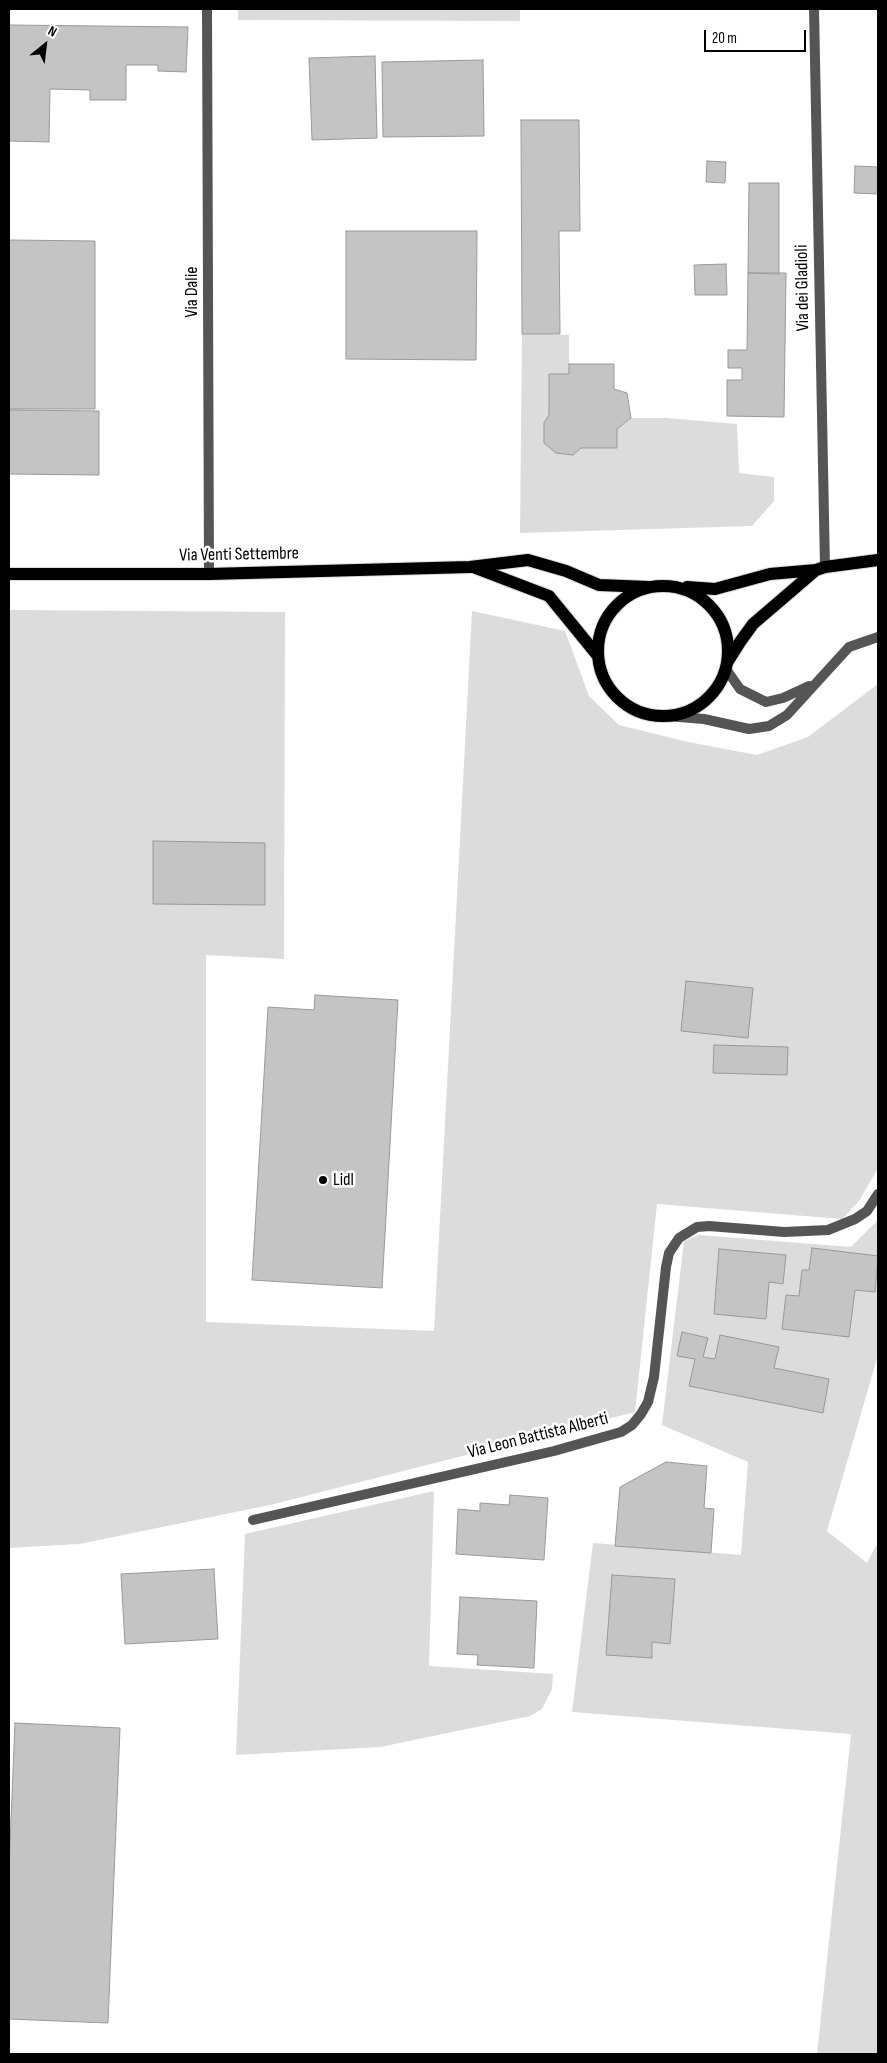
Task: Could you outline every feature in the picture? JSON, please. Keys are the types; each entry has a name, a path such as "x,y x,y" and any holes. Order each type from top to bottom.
{"main road":[{"name":"Via Venti Settembre","path":"9,574 209,574 470,566 528,560 566,571 599,585 668,585 715,589 770,574 821,569 878,560"},
{"name":"Via Venti Settembre","path":"470,566 549,596 598,656"},
{"name":"Via Venti Settembre","path":"649,586 632,593 617,604 606,620 599,637 598,656 602,672 609,687 620,700 634,709 667,716 693,709 704,701 721,681 740,642 753,624 821,569"},
{"name":"Via Venti Settembre","path":"668,585 686,590 702,598 715,611 724,627 728,644 727,666"}],"street":[{"name":"Via Dalie","path":"207,9 209,574"},
{"name":"Via dei Gladioli","path":"814,9 821,569"},
{"path":"667,716 704,719 749,728 769,726 787,715 814,683 849,647 878,637"},
{"path":"727,666 740,689 766,702 783,698 814,683"},
{"name":"Via Leon Battista Alberti","path":"253,1520 554,1452 621,1432 636,1419 648,1402 654,1377 666,1267 669,1253 679,1238 697,1228 709,1226 784,1232 828,1230 848,1222 867,1211 878,1194"}],"shaded area":[{"path":"238,9 520,9 520,21 238,20"},
{"path":"522,334 569,335 569,374 549,374 549,415 544,423 544,443 556,452 573,455 581,448 617,448 617,429 631,418 666,418 737,424 739,473 774,477 774,501 752,526 520,533"},
{"path":"9,610 285,612 284,959 206,955 206,1322 434,1331 472,611 565,631 589,696 619,725 688,742 757,755 808,737 878,684 878,1168 859,1201 842,1219 657,1204 635,1412 270,1505 79,1544 9,1548"},
{"path":"878,1220 878,1355 827,1531 867,1563 878,1542 878,2054 817,2054 851,1734 572,1712 593,1543 741,1555 748,1462 662,1425 684,1241 699,1235 851,1247"},
{"path":"434,1491 429,1666 553,1674 552,1689 542,1709 530,1716 380,1747 236,1755 245,1534"}],"building":[{"path":"9,25 188,27 186,72 158,71 158,65 126,65 126,100 90,100 90,90 50,89 49,142 9,141"},
{"path":"375,56 377,138 312,140 309,58"},
{"path":"483,60 484,136 383,137 382,62"},
{"path":"521,120 579,120 580,231 559,231 560,334 522,334"},
{"path":"707,161 726,162 725,183 706,182"},
{"path":"855,166 878,167 878,194 854,193"},
{"path":"749,183 779,183 779,274 748,273"},
{"path":"346,231 477,231 476,360 346,359"},
{"path":"9,240 95,241 95,409 9,409"},
{"path":"726,264 727,295 695,295 694,265"},
{"path":"748,273 786,273 784,417 727,416 727,380 742,380 742,368 728,368 728,350 747,350"},
{"path":"569,364 614,364 614,389 627,393 631,418 617,429 617,448 581,448 573,455 556,453 544,443 544,423 549,415 549,374 569,374"},
{"path":"9,410 99,411 99,475 9,474"},
{"path":"153,841 265,843 265,905 153,904"},
{"path":"686,981 753,988 748,1038 681,1031"},
{"name":"Lidl","path":"315,995 398,1000 382,1288 252,1280 268,1007 314,1010"},
{"path":"714,1045 788,1047 787,1075 713,1073"},
{"path":"812,1248 878,1256 875,1292 855,1290 849,1337 782,1329 786,1295 799,1296 802,1270 809,1270"},
{"path":"719,1249 786,1255 783,1284 769,1282 766,1319 714,1314"},
{"path":"682,1332 708,1338 703,1357 715,1359 720,1335 779,1347 774,1368 829,1379 823,1413 689,1386 695,1359 677,1356"},
{"path":"666,1462 707,1466 704,1508 714,1509 711,1553 615,1546 620,1487"},
{"path":"510,1495 548,1498 544,1560 456,1554 458,1509 480,1511 480,1503 509,1505"},
{"path":"214,1569 218,1639 125,1644 121,1574"},
{"path":"612,1575 675,1579 670,1644 652,1642 652,1658 606,1655"},
{"path":"460,1597 537,1601 534,1668 477,1665 478,1655 457,1654"},
{"path":"15,1723 120,1728 108,2023 9,2019 9,1869"}],"place":[{"name":"Lidl","path":"323,1180"}]}
